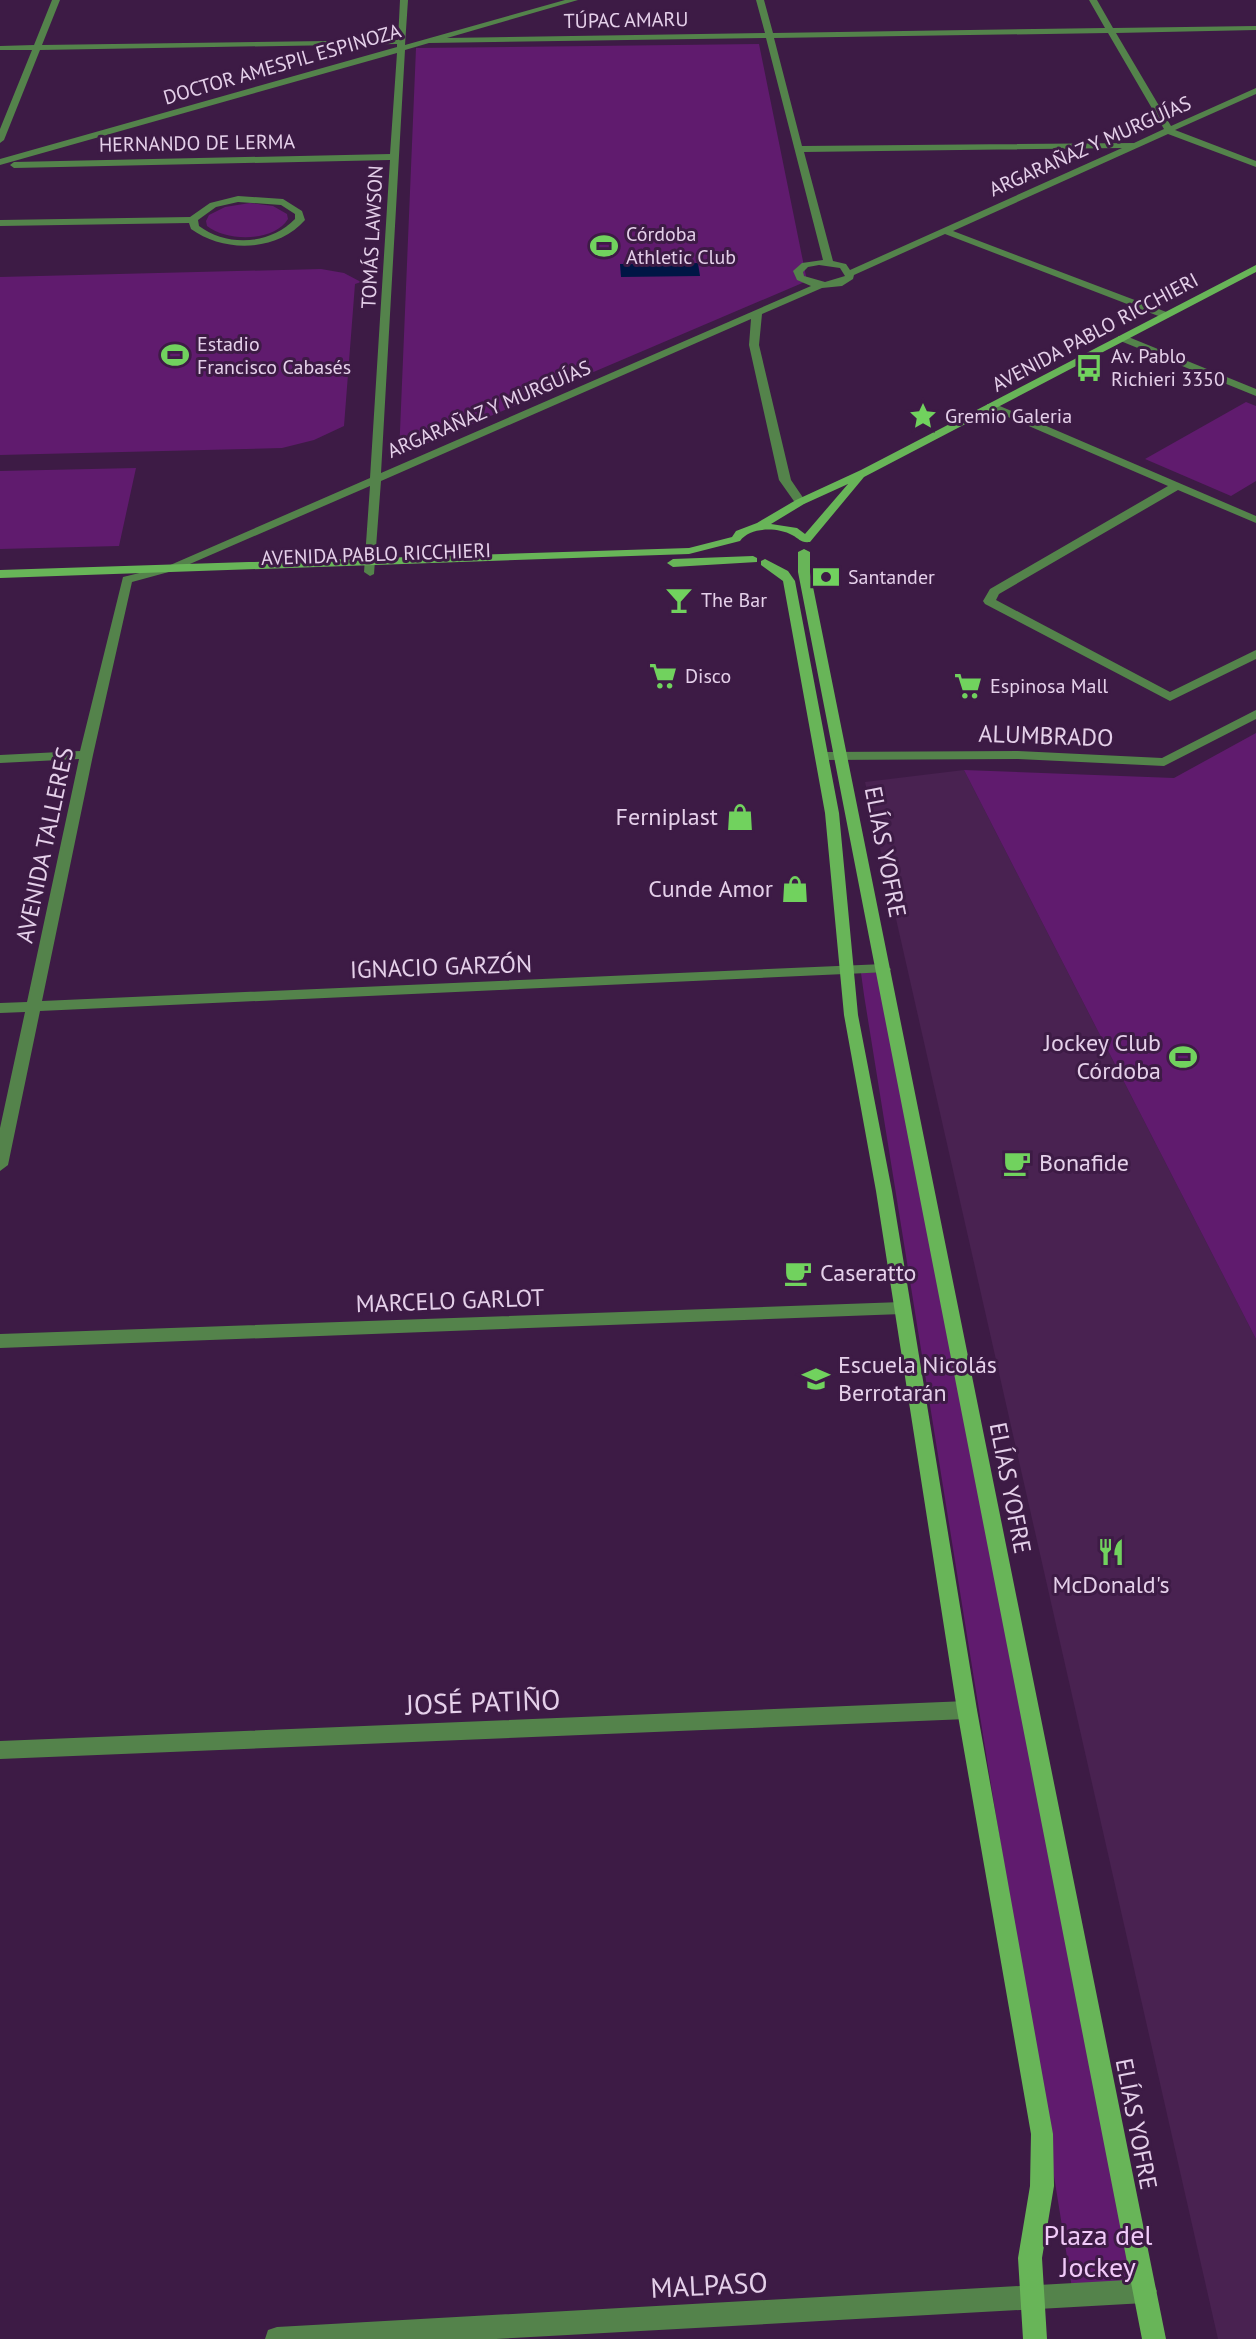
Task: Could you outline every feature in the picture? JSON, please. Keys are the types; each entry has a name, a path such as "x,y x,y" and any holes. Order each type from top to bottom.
{"main road":[{"name":"AVENIDA PABLO RICCHIERI","path":"0,584 689,551 736,539 740,533 865,472 1256,268"},
{"name":"AVENIDA PABLO RICCHIERI","path":"0,574 172,568 788,561 805,546 865,472"},
{"path":"759,526 793,530 805,546"},
{"name":"ELÍAS YOFRE","path":"736,539 737,551 784,574 789,581 884,969 1154,2339"},
{"name":"ELÍAS YOFRE","path":"805,546 804,572 832,756 832,813 846,972 967,1710 1042,2134 1042,2186 1030,2258 1030,2297 1035,2339"}],"street":[{"path":"0,140 56,0"},
{"name":"TOMÁS LAWSON","path":"370,567 404,0"},
{"name":"DOCTOR AMESPIL ESPINOZA","path":"0,164 400,46 574,0"},
{"path":"760,0 828,262"},
{"path":"1093,0 1169,131 1256,164"},
{"name":"TÚPAC AMARU","path":"428,41 1256,28"},
{"path":"0,48 400,46"},
{"name":"ARGARAÑAZ Y MURGUÍAS","path":"172,568 821,285 843,282 851,273 1256,91"},
{"path":"798,149 1138,145"},
{"name":"HERNANDO DE LERMA","path":"0,164 395,157"},
{"path":"0,223 193,220 209,207 254,198 270,199 293,207 299,213 300,220 283,235 239,242 201,234 194,227 193,220"},
{"path":"946,231 1165,315"},
{"path":"821,285 800,278 798,271 805,265 828,262 843,266 851,273"},
{"path":"757,313 752,342 785,480 800,502"},
{"path":"723,328 736,333"},
{"path":"1122,338 1256,393"},
{"path":"991,406 1256,520"},
{"path":"1177,486 994,592 989,601 1170,697 1256,654"},
{"path":"127,580 172,568"},
{"name":"AVENIDA TALLERES","path":"0,1165 86,755 127,580"},
{"name":"ALUMBRADO","path":"832,756 1018,755 1164,762 1256,714"},
{"path":"0,759 86,755"},
{"name":"IGNACIO GARZÓN","path":"0,1008 884,969"},
{"name":"MARCELO GARLOT","path":"0,1341 902,1308"},
{"name":"JOSÉ PATIÑO","path":"0,1750 967,1710"},
{"name":"MALPASO","path":"277,2339 1145,2291"}],"shaded area":[{"path":"964,770 1256,1339 1256,2339 1218,2339 865,782"}],"green space":[{"name":"Córdoba Athletic Club","path":"759,44 807,281 399,455 416,48"},
{"path":"250,203 273,206 287,214 288,219 272,232 250,237 226,235 207,226 209,215 225,207"},
{"name":"Estadio Francisco Cabasés","path":"321,269 344,273 361,282 355,284 344,426 314,440 282,448 0,455 0,277"},
{"path":"1246,402 1256,406 1256,481 1231,496 1145,459"},
{"path":"136,468 119,546 0,549 0,471"},
{"name":"Jockey Club Córdoba","path":"1256,733 1256,1339 964,770 1174,778"},
{"name":"Plaza del Jockey","path":"881,972 1138,2286 1072,2288 864,995 861,973"}],"water":[{"path":"698,263 700,276 621,277 620,264"}],"place":[{"name":"Córdoba Athletic Club","path":"604,246"},
{"name":"Estadio Francisco Cabasés","path":"175,355"},
{"name":"Av. Pablo Richieri 3350","path":"1089,368"},
{"name":"Gremio Galeria","path":"923,416"},
{"name":"Santander","path":"826,577"},
{"name":"The Bar","path":"679,600"},
{"name":"Disco","path":"663,676"},
{"name":"Espinosa Mall","path":"968,686"},
{"name":"Ferniplast","path":"740,817"},
{"name":"Cunde Amor","path":"795,889"},
{"name":"Jockey Club Córdoba","path":"1183,1057"},
{"name":"Bonafide","path":"1017,1163"},
{"name":"Caseratto","path":"798,1273"},
{"name":"Escuela Nicolás Berrotarán","path":"816,1379"},
{"name":"McDonald's","path":"1111,1552"}]}
